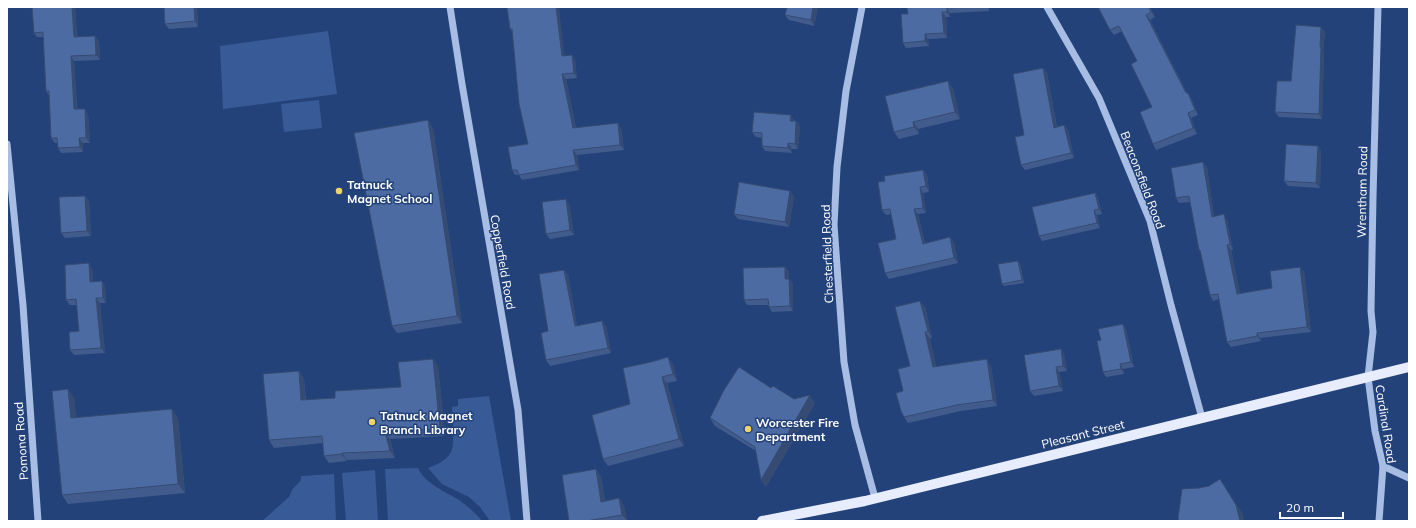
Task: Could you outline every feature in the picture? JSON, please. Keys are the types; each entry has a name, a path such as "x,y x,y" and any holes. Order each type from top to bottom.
{"main road":[{"name":"Pleasant Street","path":"762,521 875,498 1409,368"}],"street":[{"name":"Copperfield Road","path":"450,7 464,98 518,410 527,521"},
{"name":"Chesterfield Road","path":"862,7 846,90 837,167 834,225 844,362 855,425 875,498"},
{"name":"Beaconsfield Road","path":"1047,7 1099,98 1150,221 1202,418"},
{"name":"Wrentham Road","path":"1368,378 1373,332 1373,198 1378,7"},
{"name":"Pomona Road","path":"7,144 23,305 38,521"},
{"name":"Cardinal Road","path":"1368,378 1375,431 1383,466 1379,521"},
{"path":"1383,466 1409,478"}],"shaded area":[{"path":"328,31 337,94 223,109 220,46"},
{"path":"319,100 322,128 284,132 281,104"},
{"path":"489,396 511,521 490,521 480,507 469,497 442,484 428,468 444,460 451,452 453,437 452,407 458,406 458,399"},
{"path":"418,468 430,483 459,500 474,512 482,521 388,521 385,469"},
{"path":"375,470 378,521 346,521 342,473"},
{"path":"334,474 336,521 262,521 289,497 292,490 301,480 301,476"}],"building":[{"path":"32,7 72,7 74,37 95,36 96,55 71,56 74,109 85,109 86,138 79,138 80,147 58,148 57,138 51,138 49,91 46,91 43,32 34,33"},
{"path":"164,7 194,7 195,21 165,24"},
{"path":"507,7 556,7 562,56 572,55 574,73 562,74 573,128 618,123 620,145 573,150 576,165 519,175 517,170 512,170 508,147 528,144 519,104 512,29 510,29"},
{"path":"787,7 813,7 811,20 785,15"},
{"path":"907,7 967,7 947,8 947,12 942,12 944,33 925,34 925,41 903,43 901,14 908,14"},
{"path":"1098,7 1149,7 1151,12 1146,15 1186,93 1188,93 1195,110 1188,113 1193,128 1153,144 1140,112 1152,107 1131,64 1137,61 1120,28 1118,26 1110,30"},
{"path":"1296,25 1321,27 1319,114 1275,112 1277,81 1291,81"},
{"path":"1043,68 1054,128 1064,125 1071,153 1021,165 1015,137 1024,135 1013,74"},
{"path":"948,81 955,112 913,122 914,127 894,132 885,96"},
{"path":"754,112 791,115 790,121 796,121 795,144 788,143 788,148 762,146 762,133 752,132"},
{"path":"428,120 457,316 392,326 354,133"},
{"path":"1286,144 1318,146 1316,183 1284,181"},
{"path":"1203,162 1212,217 1224,214 1230,244 1227,245 1237,294 1272,288 1270,271 1300,267 1307,327 1257,333 1257,336 1227,342 1218,294 1210,295 1199,250 1189,196 1176,198 1171,168"},
{"path":"923,170 926,186 920,187 923,208 914,209 923,244 950,237 954,258 885,273 878,243 896,239 890,209 882,210 878,182 885,181 884,176"},
{"path":"739,182 790,191 785,222 734,214"},
{"path":"1095,193 1099,209 1094,210 1097,223 1039,236 1032,207"},
{"path":"85,196 87,231 61,233 59,197"},
{"path":"566,199 570,230 546,234 542,202"},
{"path":"1018,261 1022,280 1002,284 998,264"},
{"path":"89,263 90,282 102,281 103,298 96,298 101,348 70,350 69,332 79,331 76,299 66,300 65,265"},
{"path":"785,267 785,279 789,279 790,306 769,307 768,299 744,300 743,268"},
{"path":"564,270 575,326 602,321 608,348 546,360 541,333 548,331 539,274"},
{"path":"920,301 928,331 925,332 933,367 987,359 993,400 957,405 904,417 896,393 903,391 898,369 910,366 895,307"},
{"path":"1123,324 1131,362 1120,364 1121,369 1103,372 1097,341 1101,340 1098,329"},
{"path":"1061,349 1063,366 1056,367 1059,386 1030,391 1024,355"},
{"path":"668,357 673,374 662,377 679,439 603,459 592,415 630,404 623,368"},
{"path":"433,359 440,429 385,432 390,451 342,453 324,456 322,436 269,440 263,374 299,371 301,400 335,398 335,391 401,387 398,362"},
{"path":"739,367 771,388 773,386 794,399 810,395 761,480 755,447 710,418 724,390"},
{"path":"68,389 71,418 172,409 178,484 62,495 52,391"},
{"path":"596,469 601,502 619,498 622,515 586,521 569,521 562,475"},
{"path":"1220,479 1236,505 1240,521 1179,521 1178,518 1182,489 1209,486"}],"place":[{"name":"Tatnuck Magnet School","path":"339,191"},
{"name":"Tatnuck Magnet Branch Library","path":"372,422"},
{"name":"Worcester Fire Department","path":"748,429"}]}
